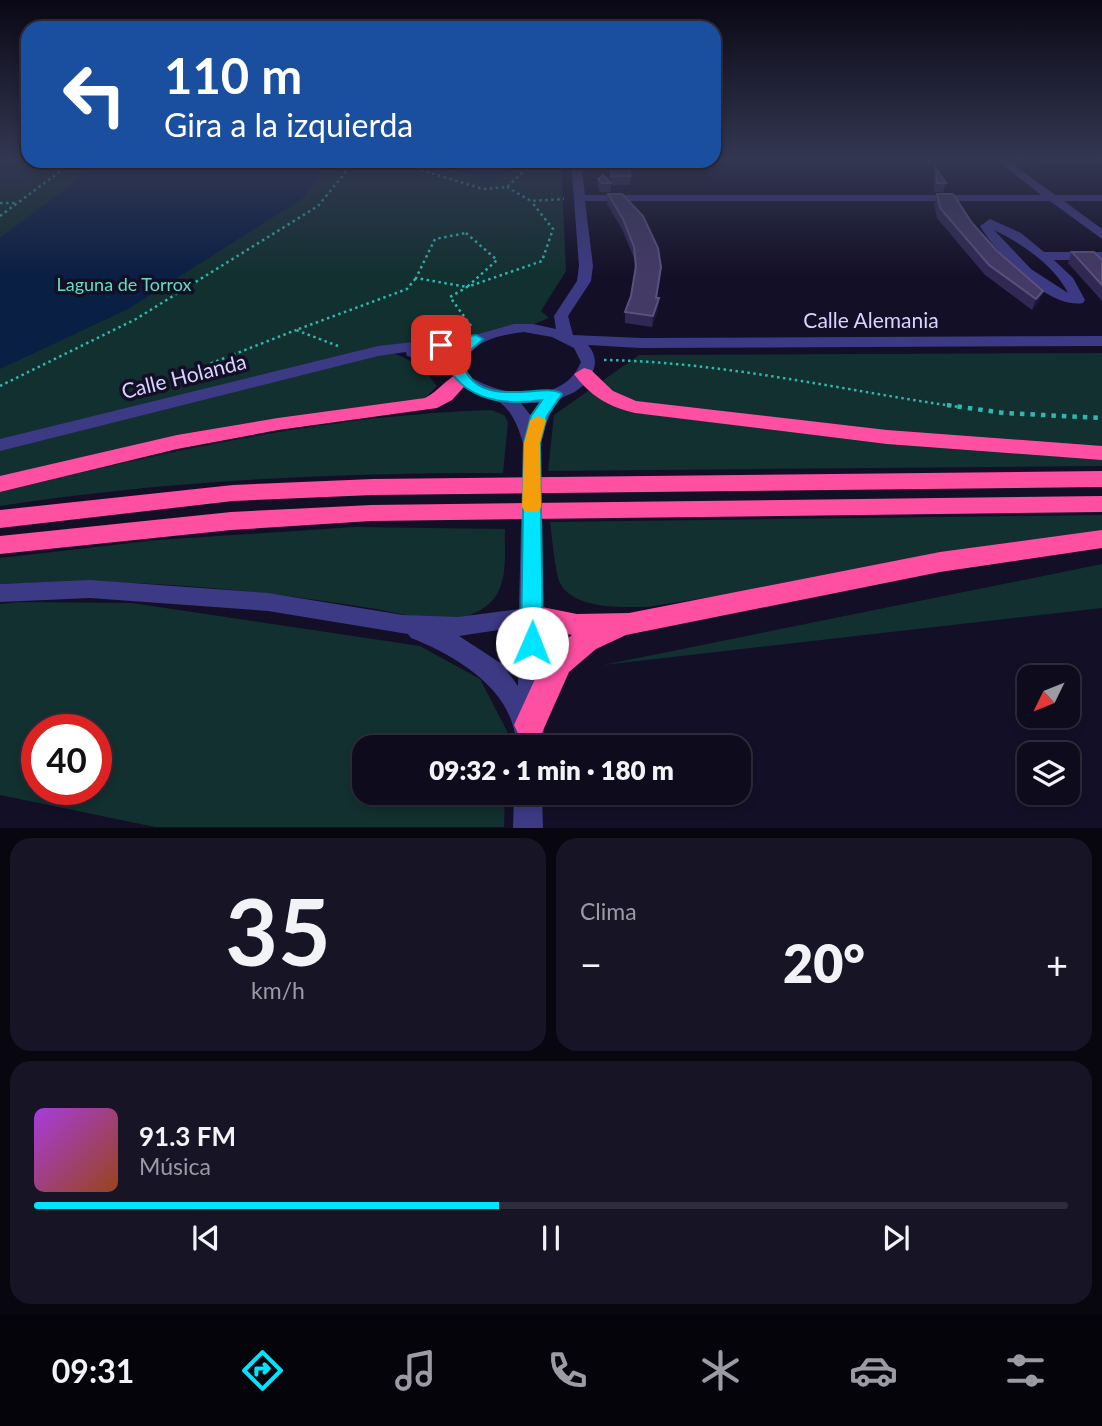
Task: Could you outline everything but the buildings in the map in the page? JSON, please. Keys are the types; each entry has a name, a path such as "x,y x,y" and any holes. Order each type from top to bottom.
{"highway":[{"path":"589,366 603,395 615,402 635,407 887,437 1102,453"},
{"path":"0,484 177,442 278,424 430,404 445,396 460,374"},
{"path":"0,519 233,493 373,487 1102,479"},
{"path":"0,545 231,520 371,513 1102,504"},
{"path":"532,616 577,625 629,624 940,562 1102,539"},
{"path":"530,735 558,664 586,641 629,624"}],"street":[{"path":"580,200 584,281 561,316 568,337 586,354 589,366"},
{"path":"1054,200 1102,234"},
{"path":"1041,256 1058,268 1076,290 1078,300 1067,299 1046,286 1015,261 986,226 990,223 1002,227 1041,256 1102,257"},
{"path":"524,328 555,314 567,304"},
{"name":"Calle Alemania","path":"524,328 568,337 640,344 1102,341"},
{"name":"Calle Holanda","path":"0,445 370,353 476,339 493,332 524,328"},
{"path":"460,374 457,361 461,352 476,339"},
{"name":"Calle Alemania","path":"554,394 572,385 589,366 606,354 640,344"},
{"name":"Calle Holanda","path":"370,353 422,354 434,357 486,393 504,398"},
{"path":"504,398 521,399 554,394"},
{"path":"530,735 532,443 539,416 554,394"},
{"path":"504,398 517,406 525,418 532,443"},
{"path":"0,593 90,589 268,602 403,624 458,627 532,616"},
{"path":"403,624 450,643 493,671 529,735"},
{"path":"528,805 528,828"}],"path":[{"path":"0,216 22,200"},
{"path":"0,386 136,319 318,206 323,200"},
{"path":"531,201 553,200"},
{"path":"461,330 471,327 450,297 467,288 542,261 554,229 531,201"},
{"path":"0,203 18,203"},
{"path":"171,403 194,370 407,289 416,278 435,239 466,233 497,260 467,288"},
{"path":"416,278 467,288"},
{"path":"296,330 370,353"},
{"path":"589,366 664,360 1003,413 1102,418"}],"green space":[{"name":"Laguna de Torrox","path":"0,200 563,200 566,271 541,311 549,318 529,326 387,351 415,364 432,379 437,386 425,398 0,478"},
{"path":"1102,353 1102,466 548,471 554,415 639,355"},
{"path":"491,410 504,415 508,422 503,473 314,477 188,484 0,506 0,492 243,438 366,419"},
{"path":"1102,515 1102,536 647,607 599,605 576,598 567,592 558,578 550,522"},
{"path":"355,527 505,529 505,561 499,591 493,600 473,614 460,618 432,619 282,595 189,586 95,582 0,584 0,558 157,540"},
{"path":"1102,564 1102,608 603,665"},
{"path":"132,603 420,646 480,679 507,731 507,735 352,735 352,805 505,805 504,827 155,827 48,805 112,805 112,714 21,714 21,799 0,795 0,604"}],"water":[{"name":"Laguna de Torrox","path":"51,200 301,200 128,309 0,369 0,238"}],"slow traffic":[{"path":"532,507 532,443 538,420"}],"route":[{"path":"441,345 476,339 461,352 457,361 458,371 461,378 471,386 486,393 521,399 554,394 539,416 532,443 532,643"}]}
